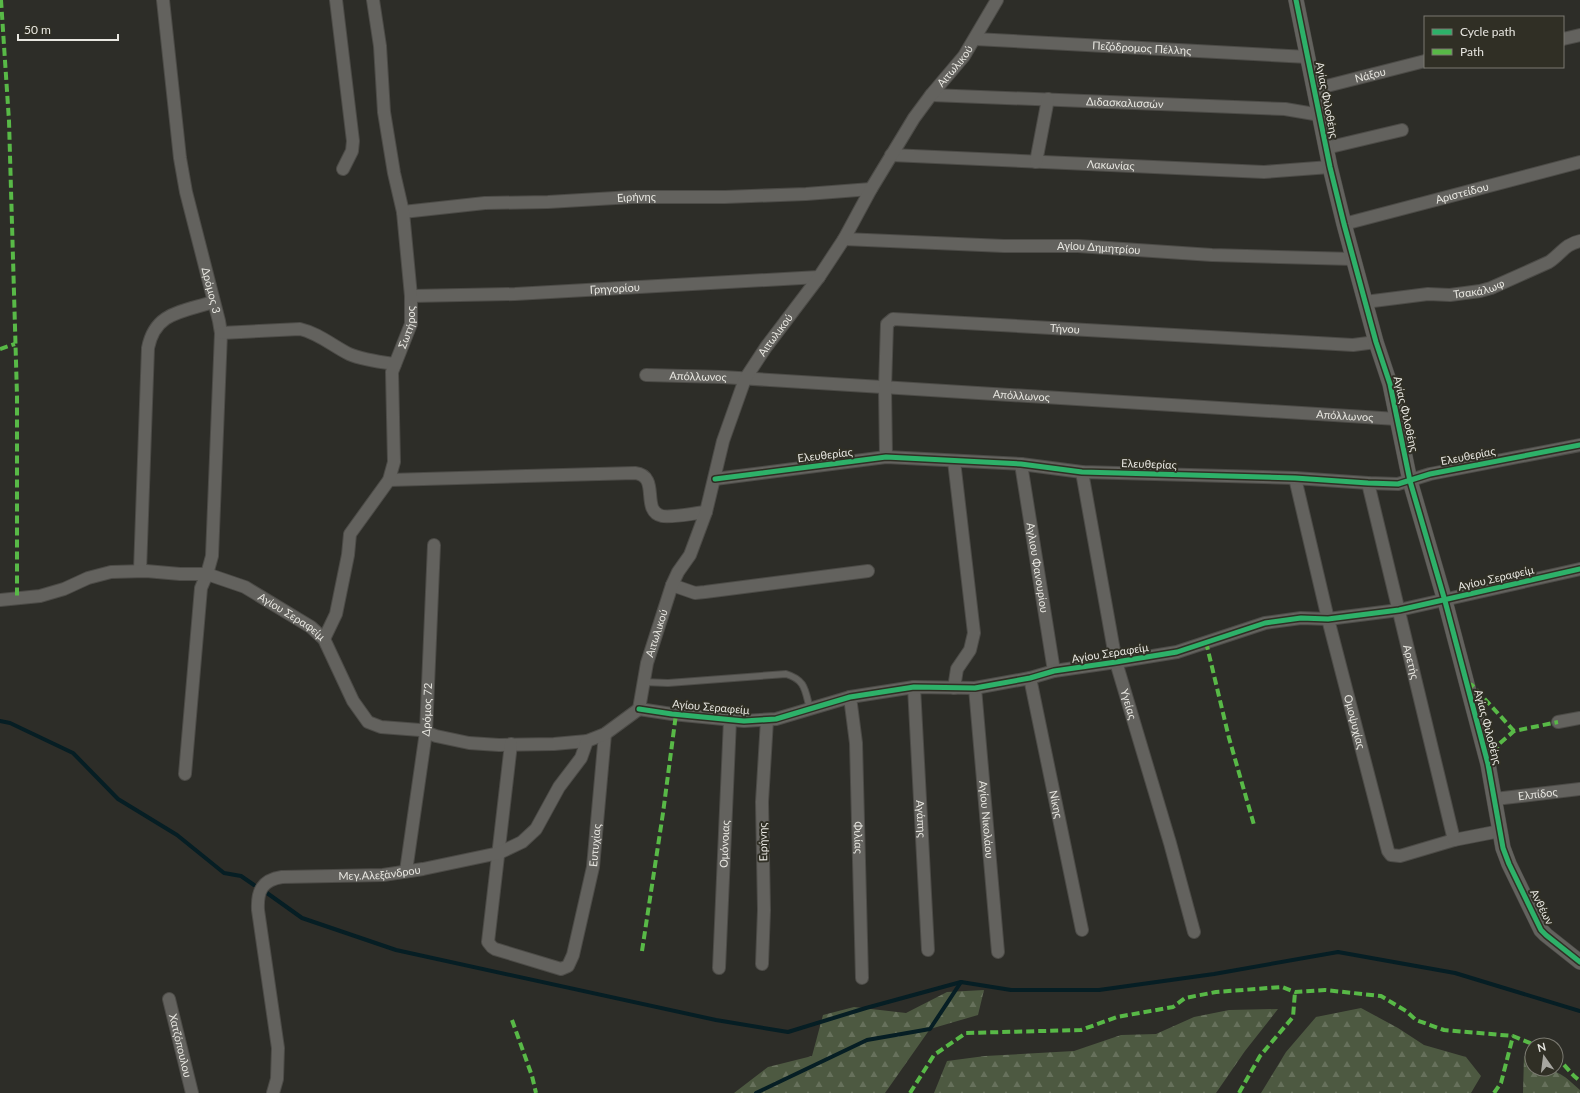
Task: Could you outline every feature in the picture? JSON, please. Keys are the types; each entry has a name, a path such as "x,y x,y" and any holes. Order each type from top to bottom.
{"street":[{"name":"Δρόμος 3","path":"163,0 180,158 186,192 221,333 212,556 205,578 185,774"},
{"path":"336,0 353,141 352,151 343,169"},
{"name":"Σωτήρος","path":"324,639 336,614 348,555 350,534 389,480 394,462 392,372 412,324 411,296 403,212 394,173 386,120 380,46 373,0"},
{"name":"Αιτωλικού","path":"639,709 647,663 672,585 678,572 690,555 706,512 723,441 745,380 766,347 819,277 844,239 871,189 914,118 931,95 964,56 997,0"},
{"name":"Αγίας Φιλοθέης","path":"1296,0 1330,167 1353,259 1376,342 1390,384 1410,481 1445,601 1488,764 1500,831"},
{"path":"1564,39 1580,35"},
{"name":"Πεζόδρομος Πέλλης","path":"975,39 1308,57"},
{"name":"Νάξου","path":"1315,89 1424,61"},
{"name":"Διδασκαλισσών","path":"931,95 1285,109 1320,115"},
{"path":"1036,162 1048,99"},
{"path":"1326,148 1402,130"},
{"name":"Λακωνίας","path":"891,155 1264,172 1330,167"},
{"name":"Αριστείδου","path":"1344,224 1580,162"},
{"name":"Ειρήνης","path":"403,212 485,203 548,202 632,197 726,197 806,194 871,189"},
{"name":"Αγίου Δημητρίου","path":"844,239 1004,246 1078,246 1212,255 1353,259"},
{"name":"Τσακάλωφ","path":"1365,302 1428,294 1465,294 1485,290 1549,262 1567,246 1580,241"},
{"name":"Γρηγορίου","path":"411,296 460,296 819,277"},
{"path":"140,571 148,348 150,336 156,326 165,318 213,302"},
{"name":"Τήνου","path":"886,457 885,388 887,324 893,319 1353,345 1376,342"},
{"path":"221,333 300,329 310,331 349,354 395,364"},
{"name":"Απόλλωνος","path":"646,375 722,377 745,380 1397,419"},
{"name":"Ελευθερίας","path":"715,478 886,457 1021,464 1082,472 1295,478 1398,484 1430,474 1580,445"},
{"path":"954,460 974,633 970,650 957,669 954,688"},
{"name":"Αγλιου Φανουρίου","path":"1021,464 1054,671"},
{"name":"Υγείας","path":"1082,472 1116,662 1170,843 1194,932"},
{"path":"389,480 635,473 643,475 648,481 651,504 654,512 666,516 706,512"},
{"name":"Ομοψυχίας","path":"1295,478 1328,619 1388,851 1391,855 1400,856 1454,840 1500,831"},
{"name":"Αρετής","path":"1368,483 1454,840"},
{"name":"Δρόμος 72","path":"406,871 426,732 434,545"},
{"name":"Αγίου Σεραφείμ","path":"639,709 730,720 744,721 776,719 850,697 914,687 976,688 1030,678 1054,671 1177,652 1265,623 1301,618 1328,619 1399,610 1445,601 1580,569"},
{"name":"Αγίου Σεραφείμ","path":"0,600 40,596 64,589 88,578 111,572 140,571 180,574 245,587 311,626 324,639 353,701 368,722 381,727 420,730 436,736 468,742 499,744 554,744 587,741"},
{"path":"672,585 695,593 868,571"},
{"name":"Νίκης","path":"1030,678 1082,930"},
{"name":"Αγάπης","path":"914,687 928,950"},
{"name":"Αγίου Νικολάου","path":"976,688 998,952"},
{"name":"Φιλίας","path":"850,697 856,743 862,978"},
{"path":"587,741 605,734 639,709"},
{"path":"1558,722 1580,718"},
{"name":"Ομόνοιας","path":"720,968 730,720"},
{"name":"Ειρήνης","path":"762,964 764,910 762,802 767,720"},
{"name":"Ευτυχίας","path":"499,853 488,938 490,945 495,949 561,969 568,966 573,955 593,867 605,734"},
{"name":"Μεγ.Αλεξάνδρου","path":"273,1093 277,1078 278,1048 258,910 258,895 268,880 282,877 383,875 499,853 522,842 536,829 558,787 581,758 587,741"},
{"path":"499,853 511,744"},
{"name":"Ελπίδος","path":"1495,799 1580,789"},
{"name":"Ανθέων","path":"1500,831 1503,848 1509,864 1541,930 1580,962"},
{"name":"Χατζόπουλου","path":"169,998 192,1093"}],"lane":[{"path":"643,682 668,683 786,674 798,678 801,682 810,709"}],"green space":[{"path":"984,990 978,1015 930,1029 885,1093 734,1093 768,1067 812,1056 823,1015 854,1007 906,1013 947,992"},
{"path":"1361,1008 1398,1028 1424,1045 1466,1057 1481,1076 1471,1093 1261,1093 1286,1052 1316,1017"},
{"path":"1278,1009 1245,1051 1216,1093 934,1093 947,1061 985,1056 1074,1051 1121,1035 1156,1034 1194,1017 1229,1010"},
{"path":"1524,1056 1524,1077 1564,1077 1580,1090 1580,1093 1523,1093"}],"waterway":[{"path":"0,721 10,723 73,753 118,799 177,835 224,873 241,876 254,885"},
{"path":"267,893 302,918 396,950 716,1020 788,1032 866,1008 961,982 1011,990 1099,990 1214,974 1338,952 1455,973 1580,1011"},
{"path":"756,1093 867,1040 930,1029 961,982"}],"marked path":[{"path":"1,0 9,121 17,396 17,599"},
{"path":"0,349 15,344"},
{"path":"1206,642 1229,738 1254,825"},
{"path":"1467,683 1472,685 1514,731"},
{"path":"642,951 676,714"},
{"path":"1488,764 1499,744 1514,731 1558,722"},
{"path":"910,1093 934,1055 966,1033 1081,1030 1117,1017 1173,1007 1185,998 1216,992 1282,987 1295,992 1325,990 1381,996 1406,1011 1416,1020 1444,1030 1513,1036 1524,1040"},
{"path":"1239,1093 1260,1056 1293,1017 1295,992"},
{"path":"512,1020 532,1076 536,1093"},
{"path":"1494,1093 1501,1083 1513,1036"},
{"path":"1564,1065 1580,1081"}],"cycle path":[{"path":"1296,0 1330,167 1376,342 1390,384 1410,481 1445,601 1488,764 1503,848 1509,864 1541,930 1580,962"},
{"path":"715,479 886,457 1021,464 1082,472 1295,478 1398,484 1430,474 1580,445"},
{"path":"639,709 672,714 744,721 776,719 850,697 914,687 975,688 1030,678 1054,671 1177,652 1265,623 1301,618 1328,619 1399,610 1580,569"}]}
